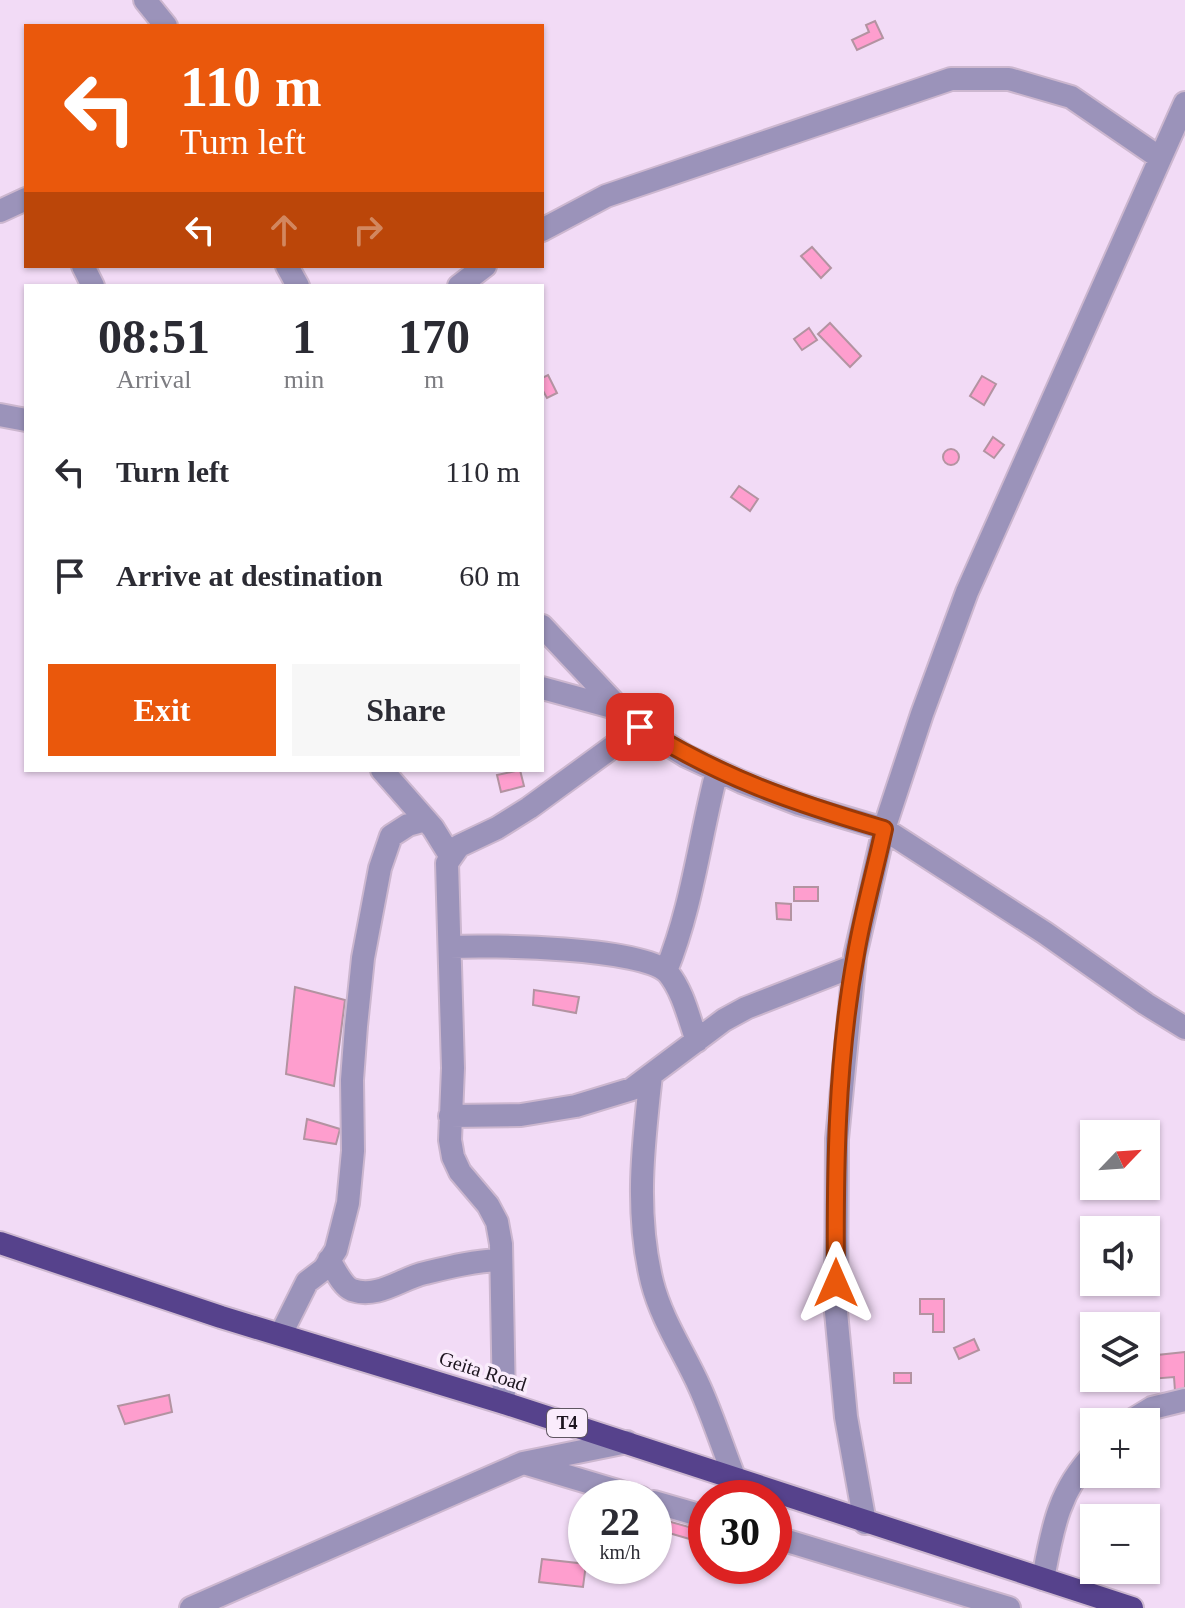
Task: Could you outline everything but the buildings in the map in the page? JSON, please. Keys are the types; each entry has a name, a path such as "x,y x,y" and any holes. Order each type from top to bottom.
{"highway":[{"name":"Geita Road","path":"0,1243 221,1317 627,1442 865,1523 1132,1608"}],"street":[{"path":"145,0 164,24"},
{"path":"544,229 606,196 951,79 1009,79 1071,97 1160,158"},
{"path":"865,1523 846,1417 836,1312 837,1139 854,966 884,829 967,592 1160,158 1183,113"},
{"path":"0,211 24,200"},
{"path":"462,284 482,268"},
{"path":"0,415 24,420"},
{"path":"544,628 620,709 640,727 686,756 799,804 884,829 1185,1028"},
{"path":"544,689 620,709"},
{"path":"504,1403 501,1244 497,1222 453,1157 447,863 465,841 497,828 529,808 640,727"},
{"path":"666,971 692,894 717,771"},
{"path":"384,772 426,820 451,857"},
{"path":"281,1334 307,1282 324,1269 336,1250 348,1203 353,1151 352,1080 356,1026 363,958 380,868 391,836 408,825 426,820"},
{"path":"450,947 523,947 619,956 650,963 666,971 676,986 697,1041"},
{"path":"450,1116 521,1115 576,1106 632,1089 724,1020 746,1008 854,966"},
{"path":"651,1075 644,1123 641,1191 642,1220 652,1283 668,1328 699,1386 735,1479"},
{"path":"329,1260 351,1289 374,1291 423,1273 500,1260"},
{"path":"1152,1408 1185,1400"},
{"path":"203,1606 523,1463 627,1442"},
{"path":"523,1463 580,1480"},
{"path":"1043,1579 1054,1522 1067,1489 1080,1472"},
{"path":"792,1542 1009,1608"}],"route":[{"path":"640,727 686,756 742,782 799,804 884,829 855,956 845,1045 837,1139 836,1283"}]}
